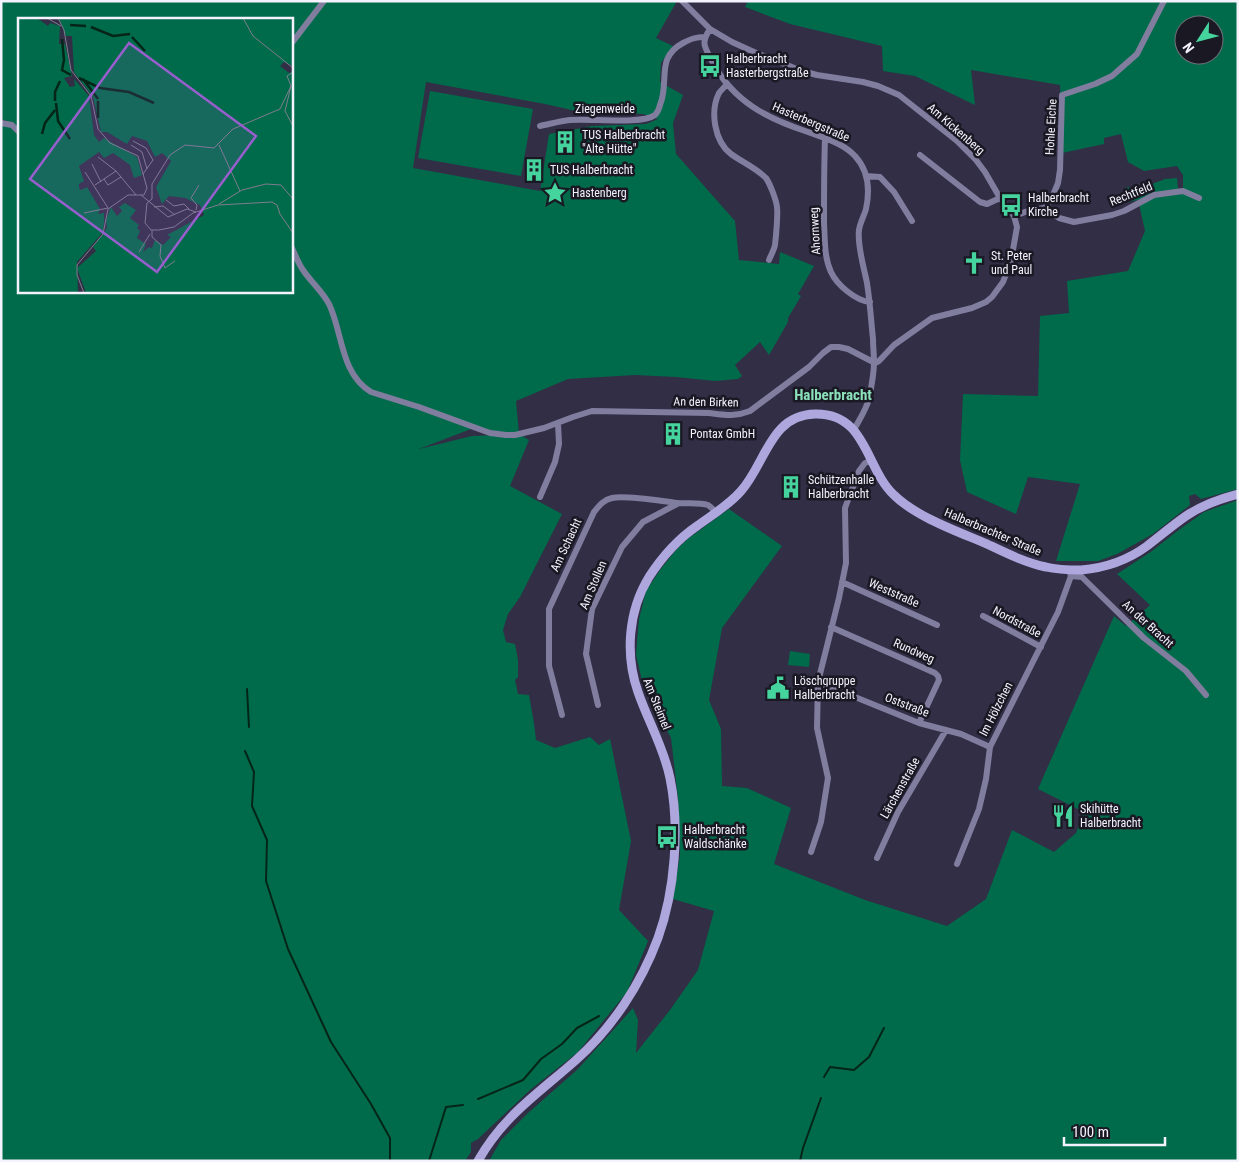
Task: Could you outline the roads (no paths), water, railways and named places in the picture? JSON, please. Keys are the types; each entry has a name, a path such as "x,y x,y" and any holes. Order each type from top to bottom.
{"main road":[{"name":"Am Steimel","path":"478,1161 490,1141 513,1114 588,1050 614,1019 642,974 663,923 671,885 675,840 672,793 668,769 662,750 640,696 632,669 630,639 633,616 647,580 667,553 686,535 716,513 743,489 773,438 784,425 794,418 804,415 822,414 837,418 854,430"},
{"name":"Halberbrachter Straße","path":"854,430 861,439 882,482 892,494 909,507 1030,563 1070,573 1114,563 1129,557 1197,509 1216,500 1238,494"}],"street":[{"path":"292,43 324,1"},
{"name":"Am Kickenberg","path":"682,1 710,29 754,52 802,71 870,84 899,95 966,150 985,172 1000,198 1014,216"},
{"name":"Hohle Eiche","path":"1044,208 1051,200 1058,183 1062,95 1112,76 1137,54 1164,1"},
{"path":"704,38 710,29"},
{"name":"Ziegenweide","path":"540,126 572,120 639,120 653,116 658,112 662,102 665,87 665,62 669,54 681,44 696,37 704,38"},
{"name":"Hasterbergstraße","path":"704,38 706,48 716,67 727,84 744,102 786,125 825,138 842,146 850,151 861,164 866,176 868,190 866,209 859,230 870,302 874,363 868,400 854,430"},
{"path":"727,84 719,94 716,107 714,119 718,138 729,153 758,171 766,178 770,186 777,207 775,247 769,260"},
{"path":"1,123 12,125 18,131"},
{"name":"Ahornweg","path":"825,138 825,251 834,277 855,297 870,302"},
{"path":"920,155 980,202 987,204 1000,198"},
{"path":"866,176 880,177 894,192 912,221"},
{"name":"Rechtfeld","path":"1044,208 1058,218 1074,222 1124,211 1154,194 1183,191 1198,198"},
{"path":"874,363 927,320 936,316 972,308 992,297 1003,282 1011,261 1017,227 1014,216 1044,208"},
{"name":"An den Birken","path":"292,248 303,270 329,304 345,355 355,376 364,388 490,433 515,435 544,428 573,416 592,411 740,415 750,411 803,372 823,352 831,348 848,349 874,363"},
{"path":"540,497 555,462 559,444 558,423"},
{"path":"811,852 821,822 828,778 817,728 818,682 846,563 845,508 859,471 865,464 871,461"},
{"name":"Am Schacht","path":"562,715 549,666 549,609 594,512 605,500 628,498 707,505 716,513"},
{"name":"Am Stollen","path":"598,705 586,654 592,609 622,547 643,522 678,503"},
{"name":"Im Hölzchen","path":"957,864 979,809 986,779 990,747 1058,612 1070,573"},
{"name":"An der Bracht","path":"1070,573 1087,582 1144,638 1186,671 1206,695"},
{"name":"Weststraße","path":"842,582 937,625"},
{"name":"Nordstraße","path":"983,616 1040,648"},
{"name":"Rundweg","path":"832,627 938,676 939,680 919,723"},
{"name":"Oststraße","path":"818,682 919,723 961,734 990,747"},
{"name":"Lärchenstraße","path":"877,858 898,812 946,730"}],"waterway":[{"path":"247,689 249,727"},
{"path":"245,751 254,772 252,806 267,840 266,881 288,949 331,1042 371,1104 390,1138 390,1161"},
{"path":"478,1099 523,1080 541,1059 562,1044 577,1028 599,1016"},
{"path":"824,1077 830,1067 854,1070 869,1057 884,1028"},
{"path":"800,1161 821,1098"},
{"path":"429,1161 446,1107 463,1105"}],"place":[{"name":"Halberbracht Hasterbergstraße","path":"710,66"},
{"name":"TUS Halberbracht \"Alte Hütte\"","path":"565,142"},
{"name":"TUS Halberbracht","path":"534,170"},
{"name":"Hastenberg","path":"555,193"},
{"name":"Halberbracht Kirche","path":"1011,205"},
{"name":"St. Peter und Paul","path":"974,263"},
{"name":"Pontax GmbH","path":"673,434"},
{"name":"Schützenhalle Halberbracht","path":"791,487"},
{"name":"Löschgruppe Halberbracht","path":"778,688"},
{"name":"Skihütte Halberbracht","path":"1063,816"},
{"name":"Halberbracht Waldschänke","path":"667,837"}],"district":[{"name":"Halberbracht","path":"833,395"}]}
